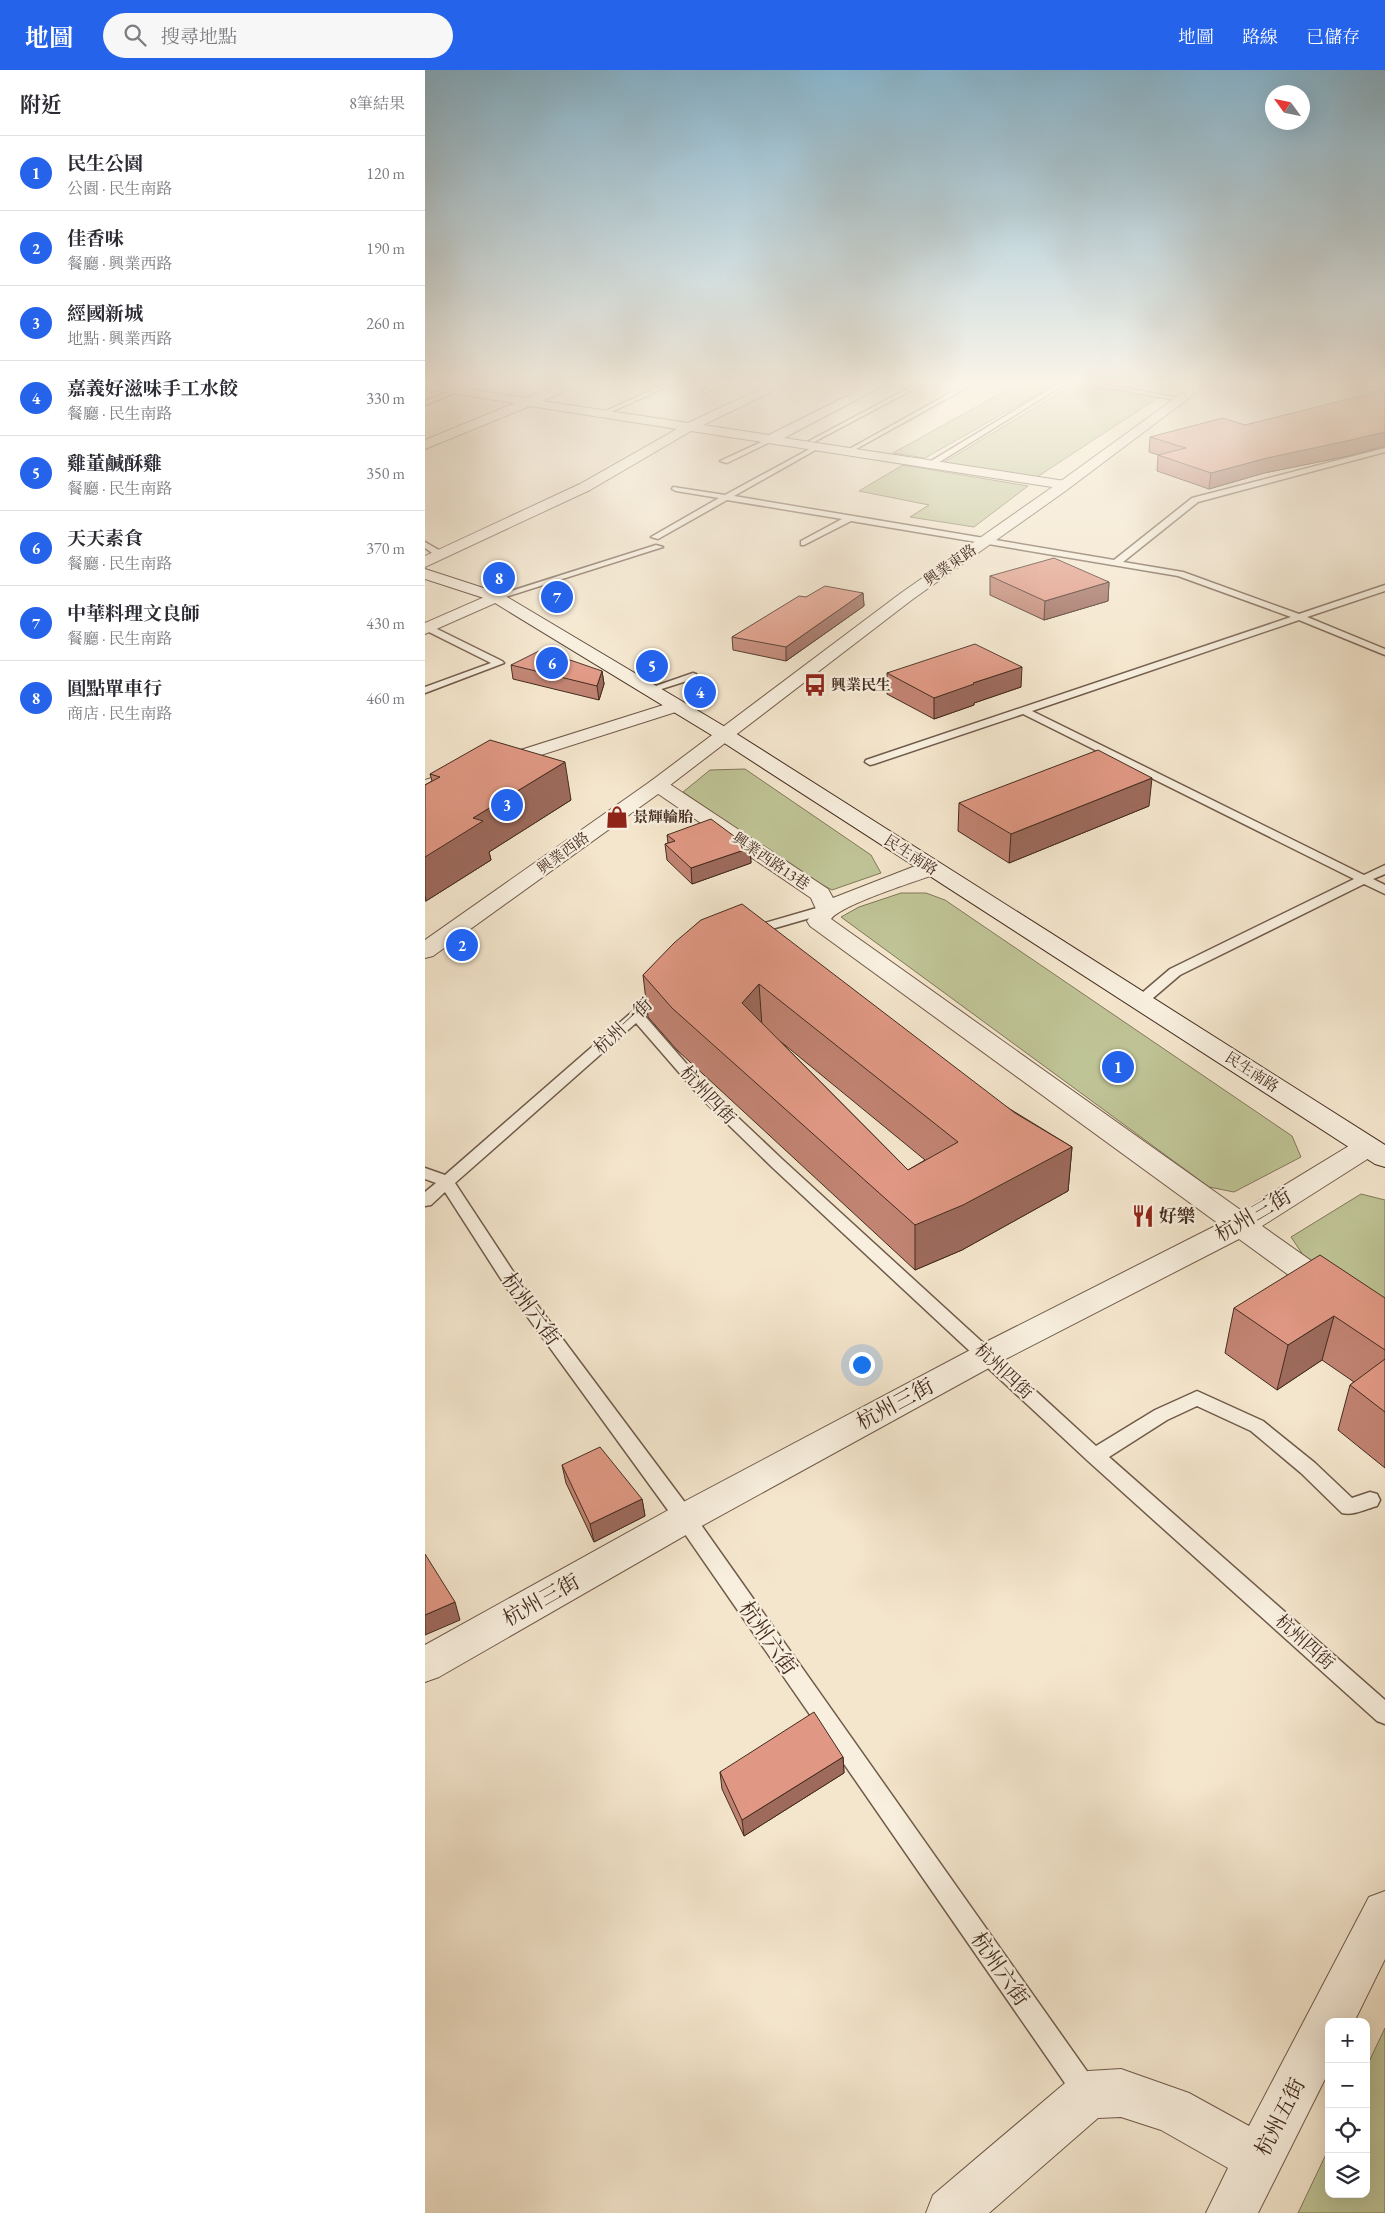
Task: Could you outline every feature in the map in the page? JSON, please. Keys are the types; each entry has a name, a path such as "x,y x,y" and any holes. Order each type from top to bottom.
{"street":[{"path":"425,562 592,483"},
{"path":"1058,483 1065,484"},
{"name":"興業東路","path":"725,735 907,596 1065,484"},
{"name":"民生南路","path":"425,574 496,597 725,735 1376,1152"},
{"path":"426,628 496,597"},
{"path":"425,786 676,706"},
{"name":"興業西路","path":"425,951 725,735"},
{"name":"興業西路13巷","path":"658,785 820,894 827,910"},
{"path":"931,868 827,910 819,921 1385,1330"},
{"name":"杭州三街","path":"425,1665 685,1518 987,1355 1240,1226 1376,1152"},
{"name":"杭州五街","path":"1331,2018 1385,1913"},
{"name":"杭州五街","path":"1231,2213 1325,2030"},
{"path":"951,2213 1088,2095 1121,2093 1173,2110 1258,2158"}],"lane":[{"path":"655,537 751,483"},
{"path":"1115,563 1195,500 1260,483"},
{"path":"676,489 1180,574 1299,617 1385,652"},
{"path":"804,543 850,518"},
{"path":"425,544 441,555"},
{"path":"496,597 659,547"},
{"path":"871,762 1385,588"},
{"path":"425,690 499,663 426,628"},
{"path":"649,690 693,676"},
{"path":"1025,711 1385,890"},
{"path":"1141,1000 1175,972 1385,869"},
{"path":"735,935 827,910"},
{"name":"杭州一街","path":"425,1201 637,1015 671,980"},
{"name":"杭州四街","path":"637,1015 714,1103 778,1164 1095,1456 1385,1714"},
{"path":"425,1173 447,1182"},
{"name":"杭州六街","path":"447,1182 514,1286 685,1518 1088,2095"},
{"path":"1095,1456 1161,1415 1197,1398 1257,1426 1308,1468 1349,1506 1370,1500"}],"green space":[{"path":"873,483 1010,483 1028,486 974,527 910,517 929,505 859,491"},
{"path":"745,769 871,855 881,873 832,890 808,877 683,792 710,770"},
{"path":"901,893 926,893 945,900 1292,1136 1301,1157 1234,1192 1209,1187 841,917 859,907"},
{"path":"1361,1194 1385,1200 1385,1313 1303,1255 1291,1237"},
{"path":"1385,2028 1385,2213 1298,2213 1325,2156 1325,2198 1370,2198 1370,2060"}],"building":[{"path":"1054,558 1109,582 1045,601 990,576"},
{"path":"825,586 863,593 786,647 732,637 799,596 806,597"},
{"path":"975,644 1022,667 934,698 887,673"},
{"path":"541,650 602,671 597,686 511,665"},
{"path":"490,740 565,762 473,818 483,821 425,857 425,785 440,777 430,774"},
{"path":"1098,750 1152,778 1011,834 959,803"},
{"path":"711,819 750,848 691,868 665,844 675,841 667,835"},
{"path":"742,904 1015,1113 1072,1147 963,1205 915,1225 672,1008 643,975 674,943 701,920","holes":["759,984 958,1142 908,1170 742,1003"]},
{"path":"1320,1255 1385,1298 1385,1350 1334,1316 1288,1345 1234,1308"},
{"path":"1385,1359 1385,1412 1350,1385"},
{"path":"600,1447 642,1499 590,1524 562,1465"},
{"path":"425,1554 455,1602 425,1615"},
{"path":"814,1712 843,1757 742,1820 720,1772"}],"place":[{"name":"圓點單車行","path":"499,578"},
{"name":"中華料理文良師","path":"557,597"},
{"name":"天天素食","path":"552,663"},
{"name":"雞董鹹酥雞","path":"652,666"},
{"name":"興業民生","path":"815,685"},
{"name":"嘉義好滋味手工水餃","path":"700,692"},
{"name":"經國新城","path":"507,805"},
{"name":"景輝輪胎","path":"617,817"},
{"name":"佳香味","path":"462,945"},
{"name":"民生公園","path":"1118,1067"},
{"name":"好樂","path":"1143,1216"}]}
